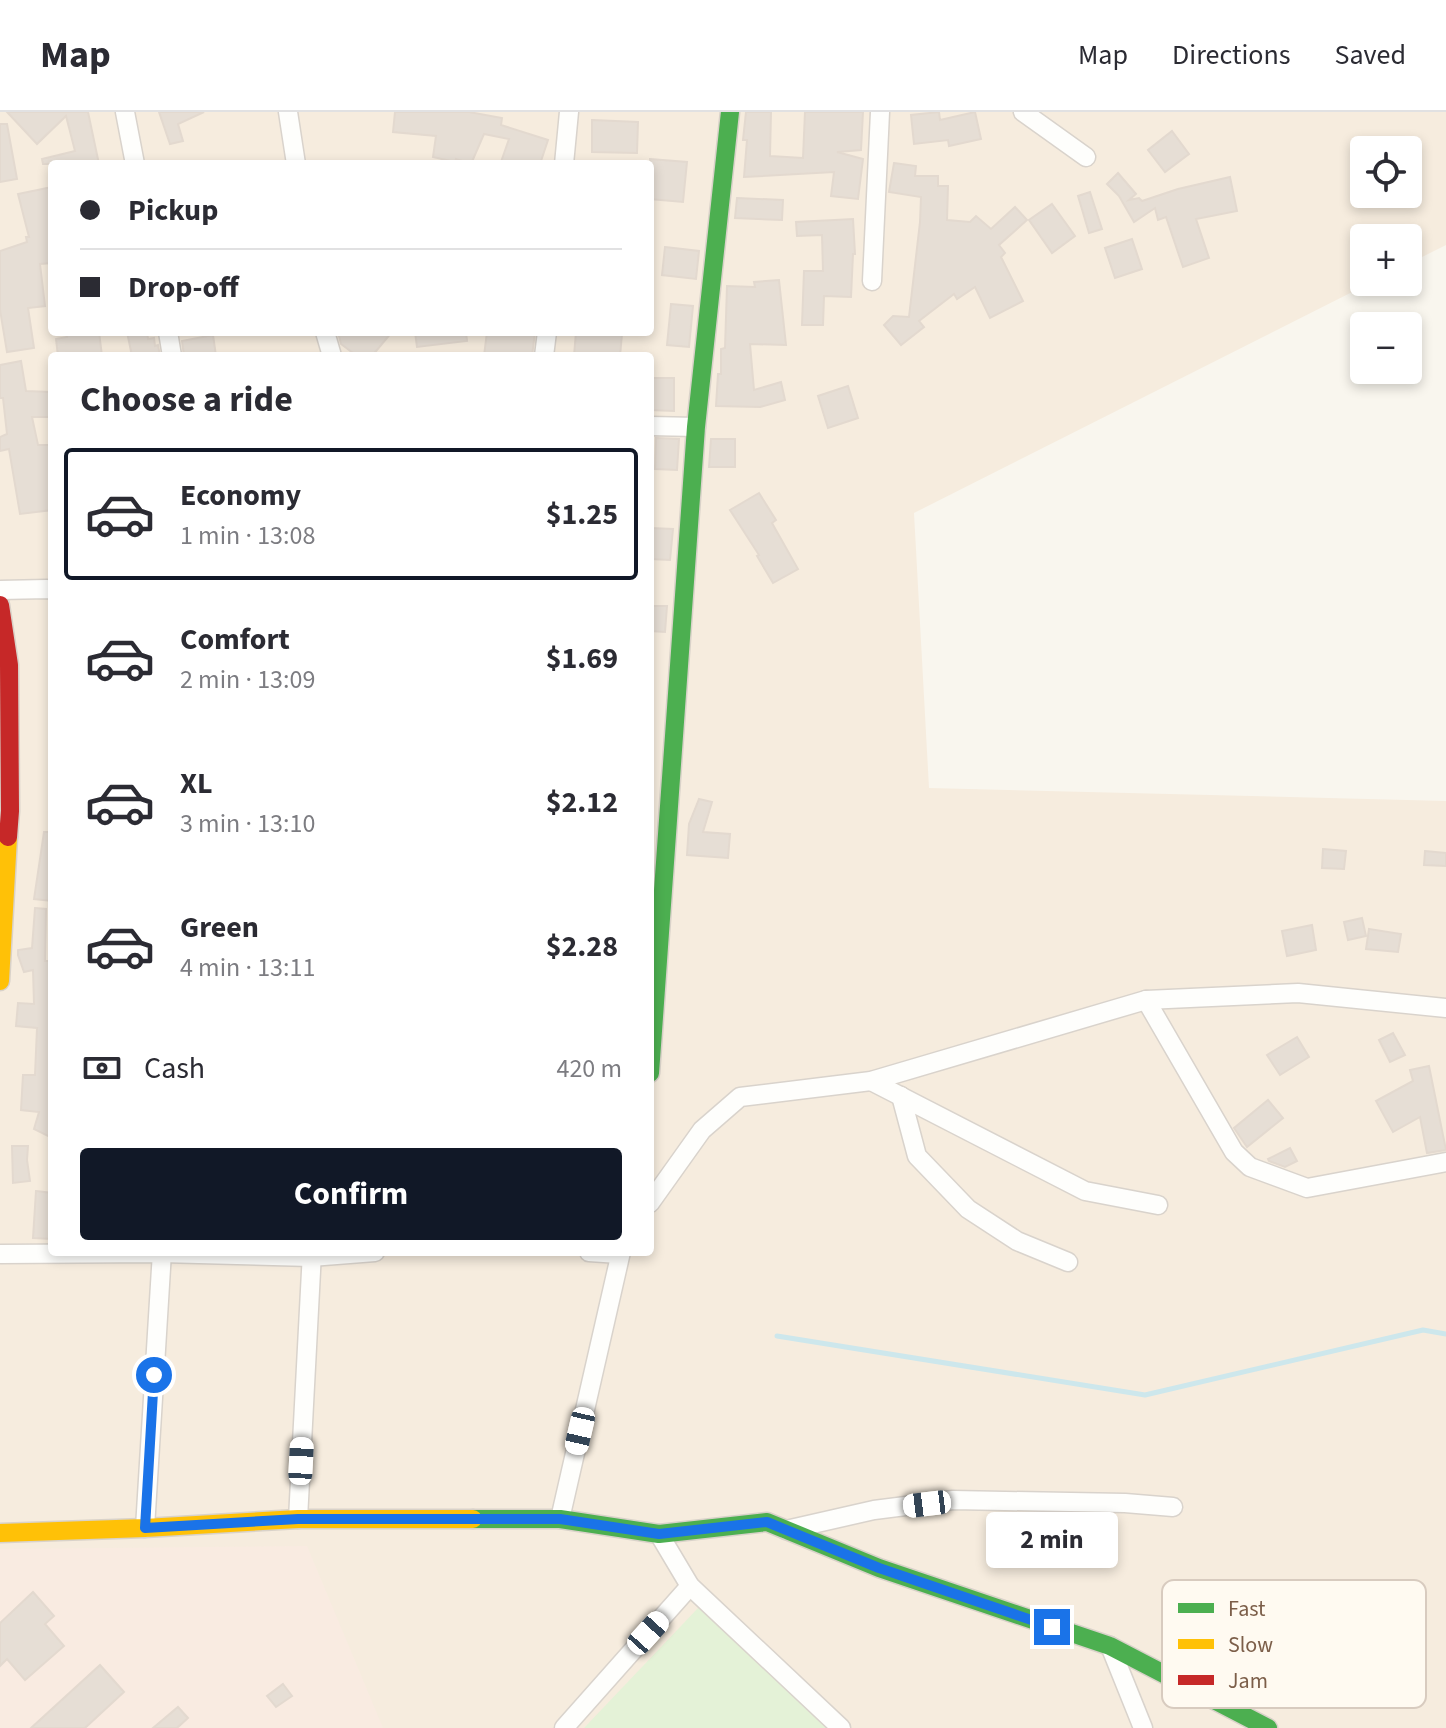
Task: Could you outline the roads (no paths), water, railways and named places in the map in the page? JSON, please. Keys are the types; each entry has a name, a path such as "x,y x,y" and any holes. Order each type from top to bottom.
{"street":[{"path":"125,112 134,160"},
{"path":"288,112 295,160"},
{"path":"564,160 569,112"},
{"path":"654,1017 696,427 730,112"},
{"path":"872,281 880,112"},
{"path":"1023,112 1086,157"},
{"path":"654,426 696,427"},
{"path":"0,590 48,589"},
{"path":"0,605 9,665 10,796 0,981"},
{"path":"654,1197 702,1130 740,1097 871,1081 1146,1000 1298,993 1446,1008"},
{"path":"1146,1000 1234,1152 1250,1167 1307,1188 1446,1162"},
{"path":"871,1081 1085,1191 1158,1205"},
{"path":"901,1096 917,1156 968,1209 1017,1241 1068,1262"},
{"path":"0,1254 48,1254"},
{"path":"145,1528 162,1256"},
{"path":"298,1519 312,1256"},
{"path":"560,1519 619,1256"},
{"path":"786,1530 874,1510 953,1500 1125,1503 1173,1507"},
{"path":"0,1533 298,1519 560,1519 659,1534 767,1522 879,1568 1110,1646 1162,1673"},
{"path":"659,1534 690,1586 841,1728"},
{"path":"564,1728 690,1586"},
{"path":"1110,1646 1143,1728"},
{"path":"1229,1708 1268,1728"}],"waterway":[{"path":"777,1336 1145,1395 1423,1330 1446,1334"}]}
